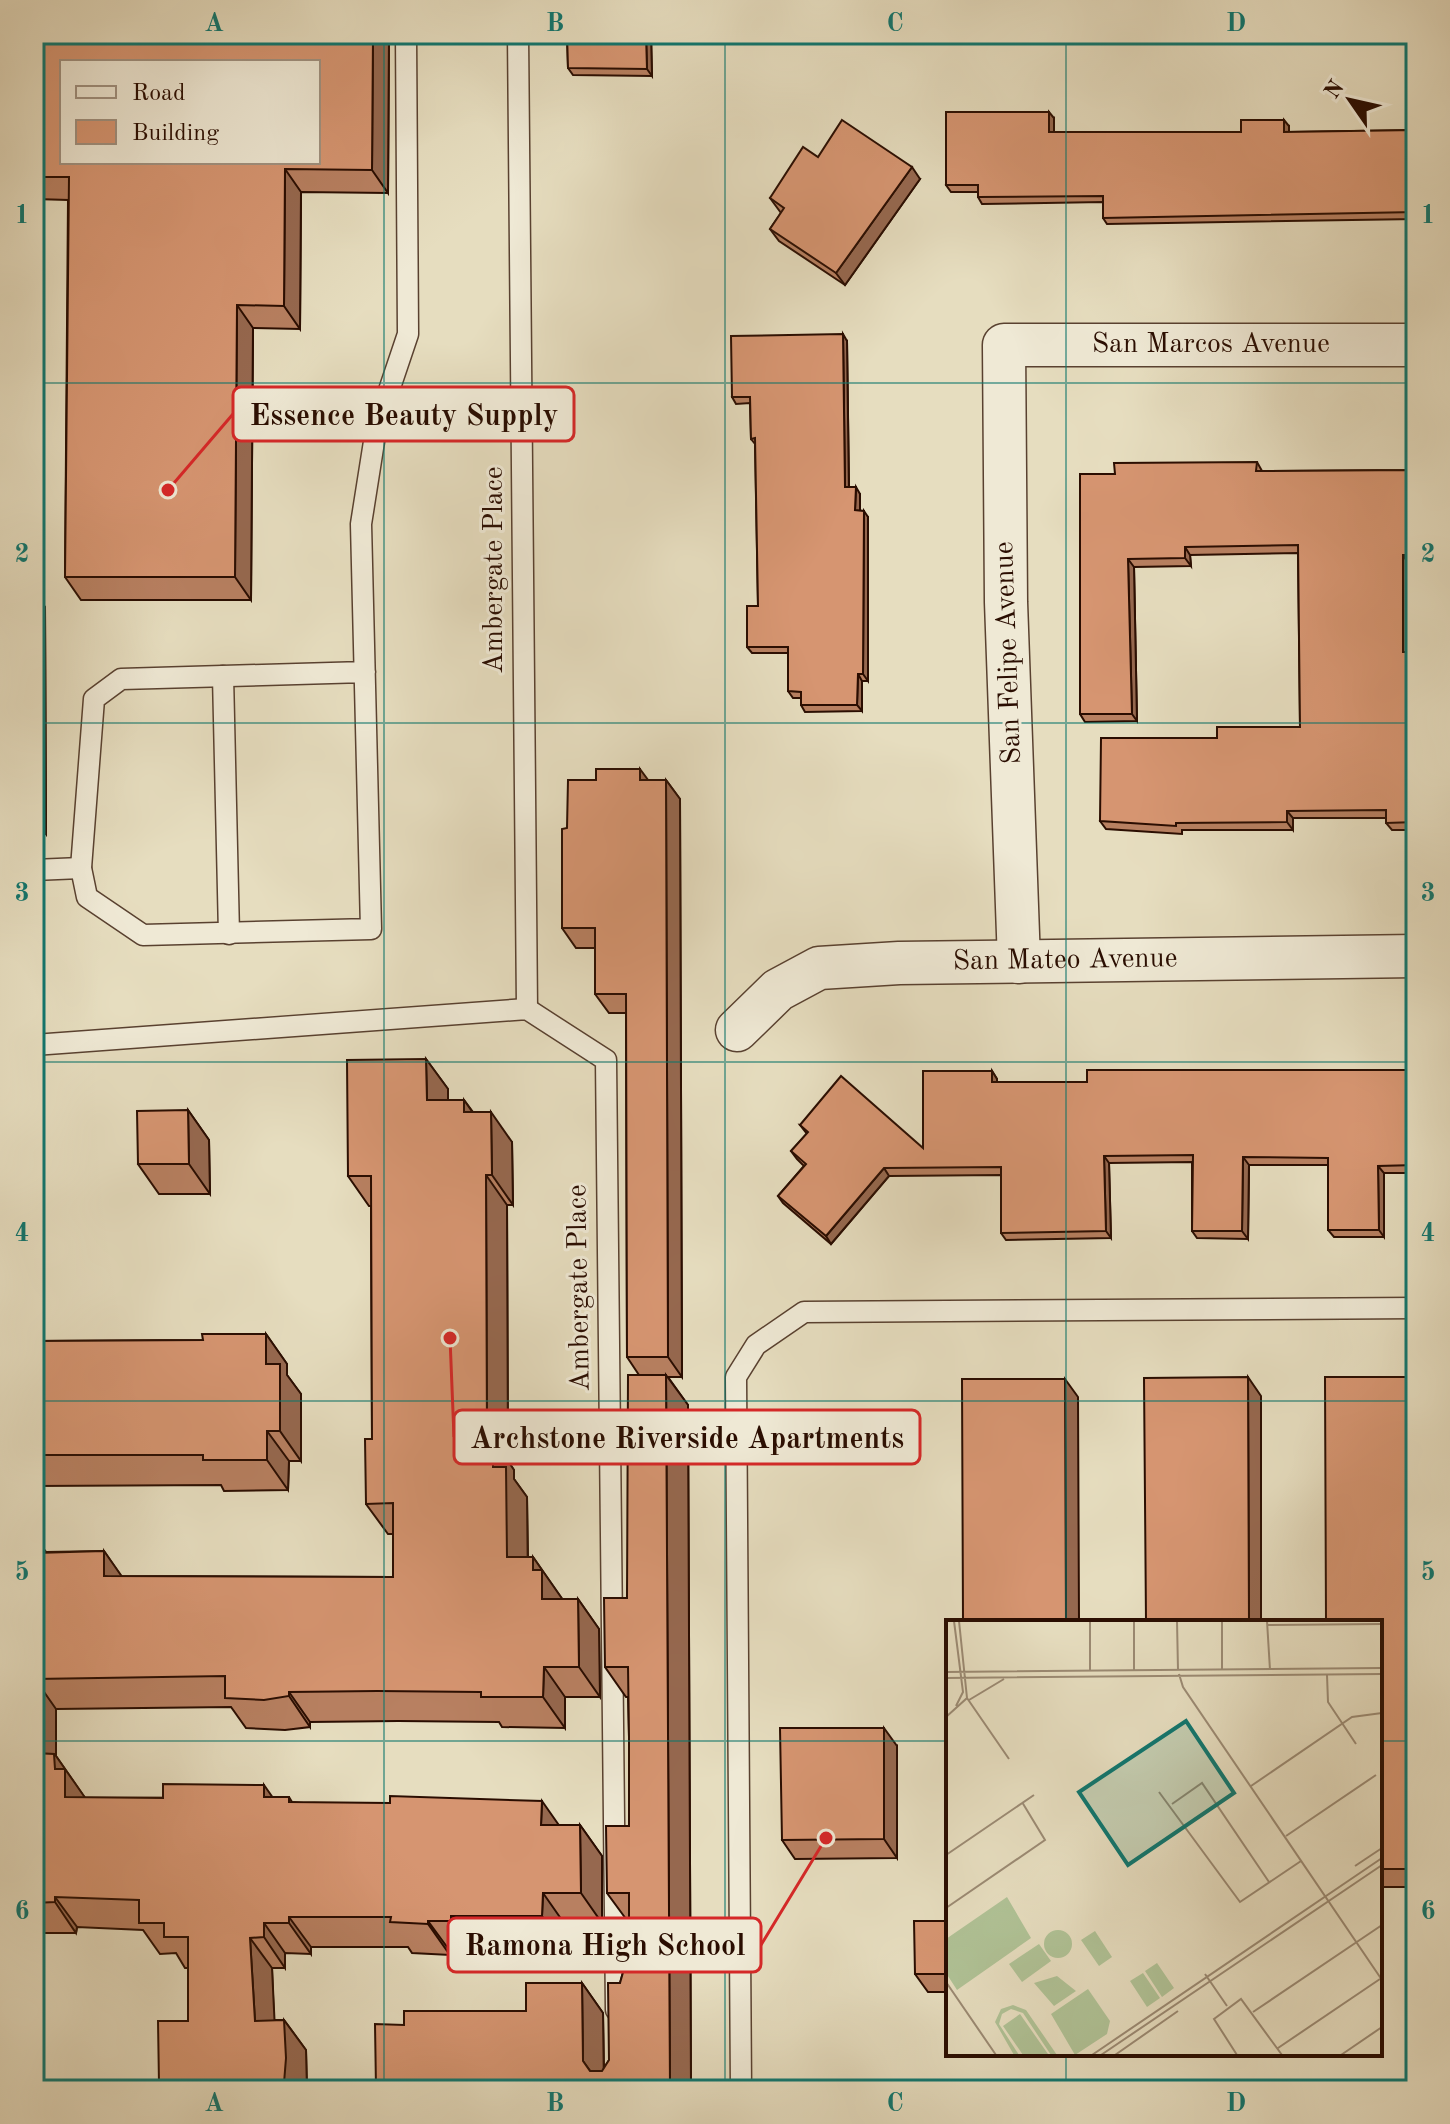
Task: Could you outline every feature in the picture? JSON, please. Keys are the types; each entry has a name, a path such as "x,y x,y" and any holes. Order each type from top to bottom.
{"street":[{"name":"San Marcos Avenue","path":"1004,345 1416,345"},
{"name":"San Felipe Avenue","path":"1004,345 1006,602 1019,962"},
{"name":"San Mateo Avenue","path":"737,1030 778,990 819,968 1416,956"}],"lane":[{"path":"365,672 121,679 94,699 81,868 87,897 143,935 371,929 365,672 361,524 376,429 408,334 406,34"},
{"name":"Ambergate Place","path":"518,34 527,1009 606,1060 616,2027"},
{"path":"223,676 229,934"},
{"path":"34,870 81,868"},
{"path":"34,1045 527,1009"},
{"path":"741,2090 736,1377 756,1345 804,1312 1416,1308"}],"building":[{"path":"34,34 373,34 372,170 285,169 284,306 237,305 235,577 65,577 69,177 34,177"},
{"path":"567,34 646,34 647,69 568,68"},
{"path":"946,112 1049,112 1049,132 1241,132 1241,120 1284,120 1284,132 1416,130 1416,212 1103,218 1103,196 978,197 978,185 946,185"},
{"path":"842,120 912,167 836,273 770,229 784,208 770,198 803,147 818,157"},
{"path":"843,334 845,487 856,487 855,510 864,511 863,674 858,674 857,705 801,705 801,692 788,691 788,647 747,647 747,606 758,606 755,438 751,439 750,397 732,397 731,336"},
{"path":"1414,458 1416,555 1403,555 1403,652 1412,652 1416,822 1386,823 1386,810 1287,811 1287,822 1176,823 1176,826 1100,821 1101,738 1217,738 1217,727 1300,727 1298,545 1185,547 1185,558 1128,559 1132,714 1080,714 1080,474 1115,474 1114,463 1257,462 1256,471 1414,470"},
{"path":"596,769 640,769 640,780 666,780 668,1357 627,1357 626,994 595,994 595,928 562,928 562,829 567,828 568,780 596,780"},
{"path":"426,1059 427,1100 464,1100 464,1112 491,1112 492,1175 486,1175 487,1440 493,1440 493,1467 506,1467 507,1557 533,1557 533,1570 542,1570 542,1599 578,1599 579,1667 544,1667 543,1697 481,1697 481,1692 377,1691 289,1692 289,1696 264,1700 225,1698 225,1676 35,1679 35,1753 54,1754 55,1769 65,1769 65,1797 163,1798 163,1784 264,1785 264,1797 289,1797 289,1802 390,1803 390,1796 542,1801 541,1825 580,1825 581,1893 543,1893 542,1916 451,1916 451,1921 428,1921 428,1924 390,1922 391,1917 289,1917 289,1923 264,1923 264,1937 250,1938 255,2021 284,2020 284,2083 278,2083 278,2090 163,2090 163,2084 159,2084 158,2021 188,2021 188,1937 164,1937 164,1923 139,1923 139,1900 55,1897 55,1902 34,1903 34,1538 36,1553 104,1551 104,1576 393,1577 393,1503 366,1504 365,1439 372,1439 371,1176 348,1176 347,1060"},
{"path":"1087,1070 1416,1070 1416,1165 1378,1166 1379,1230 1328,1230 1328,1158 1243,1157 1242,1231 1192,1231 1193,1155 1104,1156 1106,1231 1001,1233 1001,1167 884,1168 826,1236 778,1196 806,1164 791,1151 808,1132 800,1125 841,1076 923,1148 923,1071 992,1071 992,1082 1087,1082"},
{"path":"188,1110 189,1164 138,1164 137,1111"},
{"path":"202,1334 266,1334 266,1364 280,1364 280,1431 267,1431 267,1460 203,1460 203,1455 34,1455 34,1341 203,1340"},
{"path":"628,1375 666,1375 670,2090 381,2090 376,2088 375,2024 404,2025 404,2011 526,2011 526,1983 582,1983 583,2061 590,2071 602,2071 609,2060 608,1983 620,1983 629,1951 629,1893 607,1893 606,1826 629,1826 629,1737 628,1667 605,1667 604,1598 627,1598"},
{"path":"1248,1377 1249,1620 1146,1620 1144,1378"},
{"path":"1325,1377 1416,1377 1416,1869 1382,1869 1382,1620 1326,1620"},
{"path":"962,1379 1065,1379 1066,1620 963,1620"},
{"path":"780,1728 884,1728 884,1839 782,1840"},
{"path":"914,1921 946,1921 946,1974 915,1974"}],"place":[{"name":"Essence Beauty Supply","path":"168,490"},
{"name":"Archstone Riverside Apartments","path":"450,1338"},
{"name":"Ramona High School","path":"826,1838"}]}
